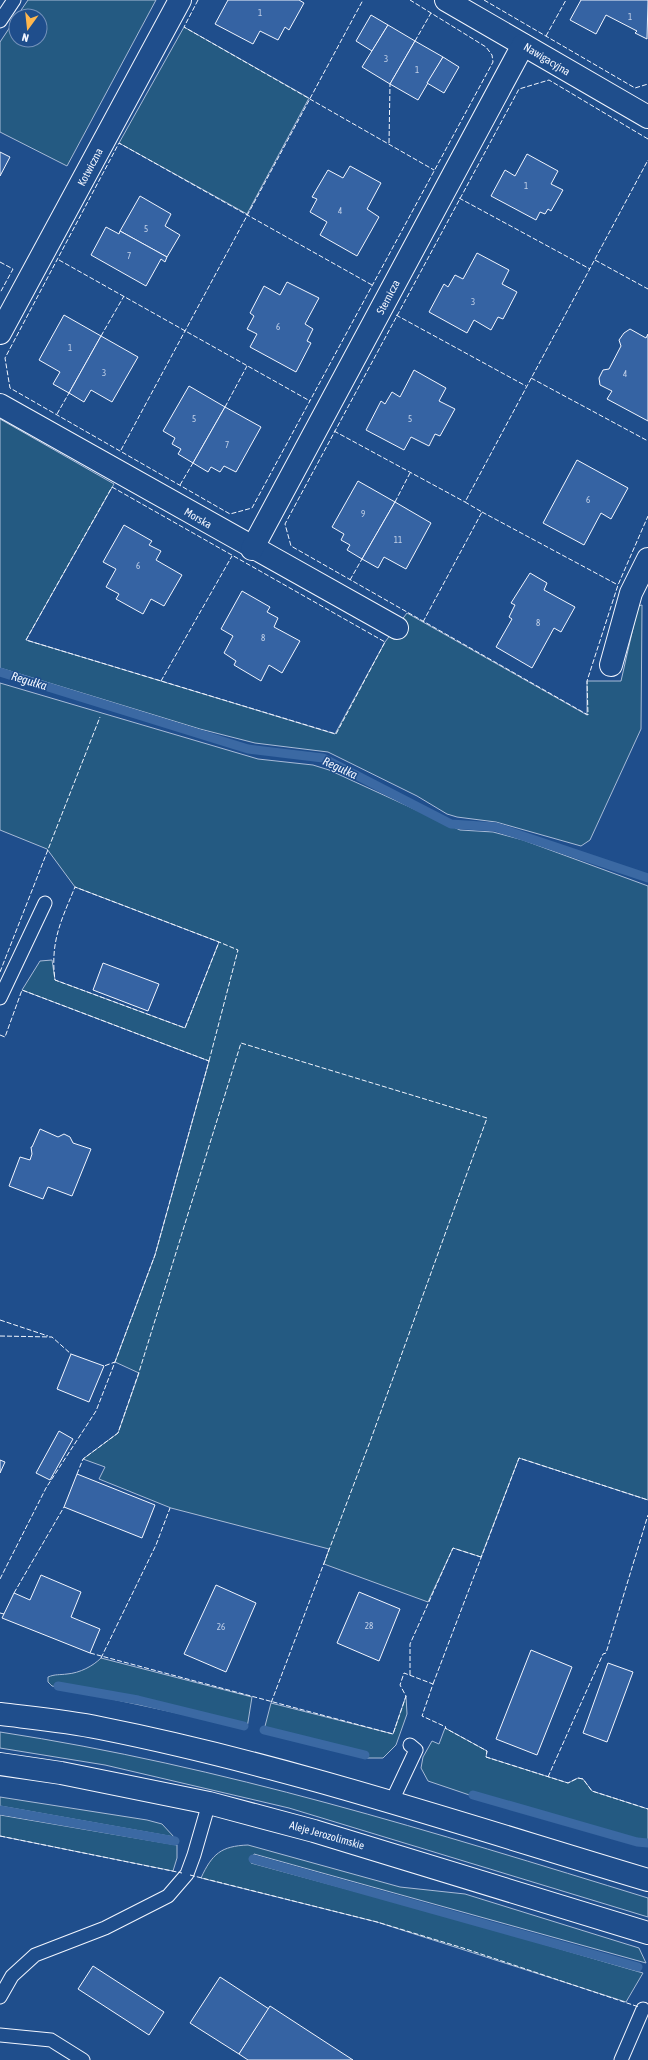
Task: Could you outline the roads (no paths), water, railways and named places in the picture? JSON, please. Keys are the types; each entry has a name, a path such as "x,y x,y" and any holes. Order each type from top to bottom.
{"street":[{"name":"Kotwiczna","path":"0,333 180,0"},
{"name":"Nawigacyjna","path":"446,0 648,117"},
{"name":"Sternicza","path":"252,548 523,45"},
{"name":"Morska","path":"0,405 396,628"},
{"path":"611,665 631,593 648,559"},
{"path":"0,1714 99,1728 209,1752 391,1803 648,1880"},
{"name":"Aleje Jerozolimskie","path":"0,1764 61,1773 209,1803 322,1833 648,1933"}],"lane":[{"path":"0,21 14,0"},
{"path":"0,998 45,903"},
{"path":"391,1803 416,1750 410,1746"},
{"path":"0,1997 12,1976 35,1955 105,1928 168,1896 187,1874 209,1803"},
{"path":"621,2060 643,2009"},
{"path":"0,2035 51,2040 83,2060"}],"waterway":[{"name":"Regułka","path":"0,672 248,749 323,758 451,824 496,827 648,878"},
{"path":"58,1686 138,1700 244,1726"},
{"path":"264,1730 365,1755"},
{"path":"473,1795 637,1842 648,1843"},
{"path":"0,1810 175,1841"},
{"path":"253,1859 638,1967"}]}
